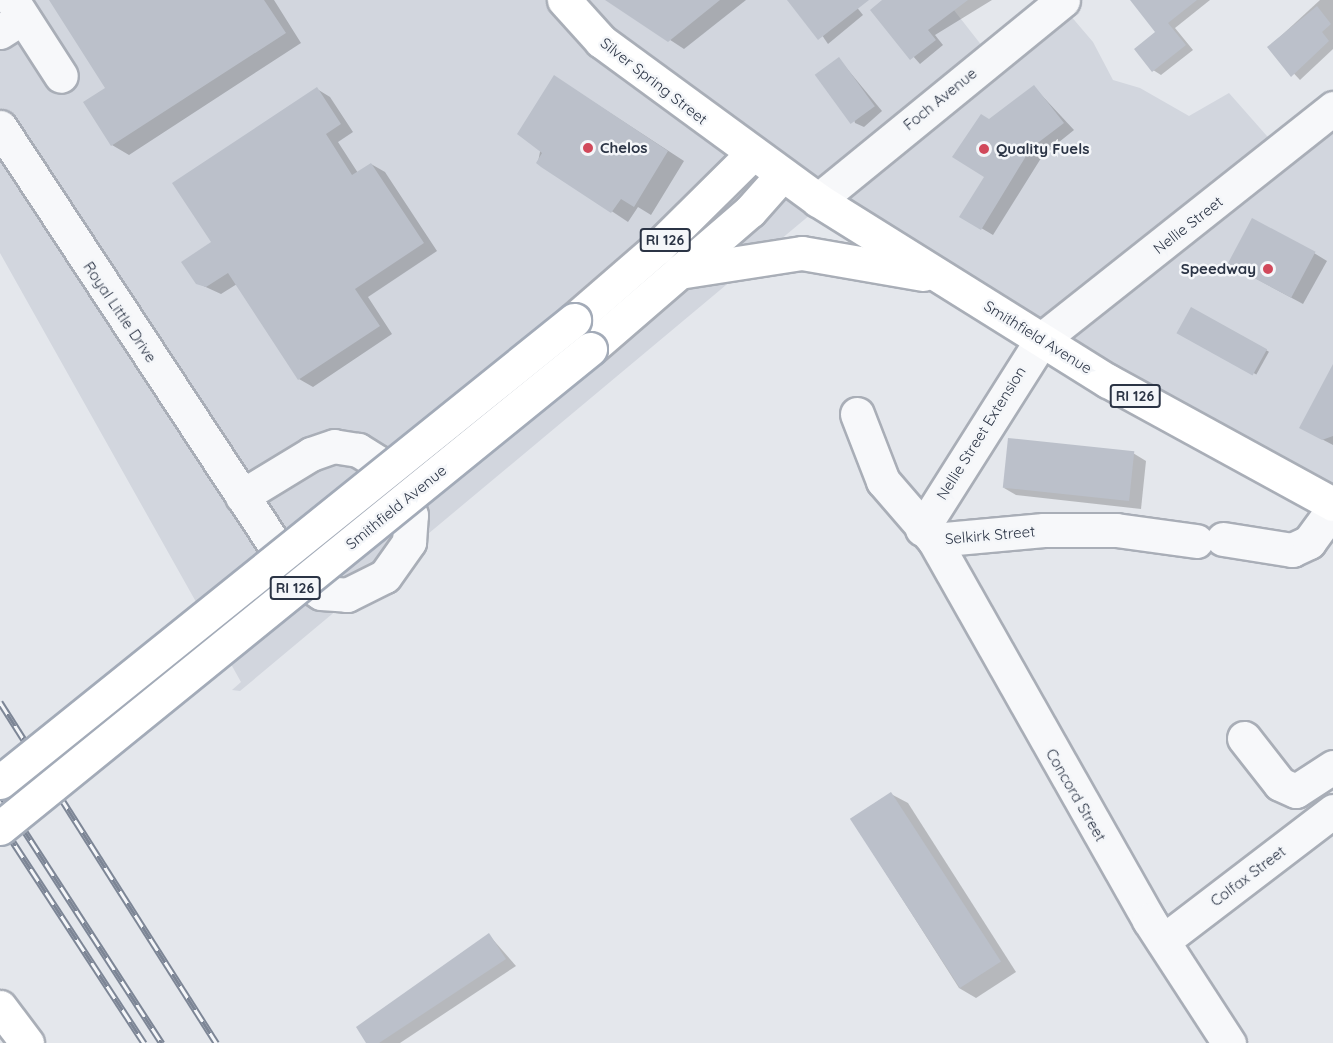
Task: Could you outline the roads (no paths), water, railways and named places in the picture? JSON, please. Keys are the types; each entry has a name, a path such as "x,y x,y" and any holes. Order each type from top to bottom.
{"main road":[{"name":"Silver Spring Street","path":"564,0 601,41 752,153"},
{"name":"Smithfield Avenue","path":"752,153 818,200 1202,436 1333,504"},
{"name":"RI 126","path":"0,782 574,320 658,247 752,153"},
{"name":"Smithfield Avenue","path":"0,828 590,349 750,212 782,175"},
{"path":"679,272 802,253 942,277"},
{"path":"0,1007 27,1043"}],"street":[{"name":"Foch Avenue","path":"818,200 1063,0"},
{"path":"12,16 62,76"},
{"name":"Nellie Street","path":"1042,339 1333,108"},
{"name":"Royal Little Drive","path":"0,127 295,576 321,592 347,595 367,588 385,576 409,542 411,515 401,490 379,463 358,450 333,446 312,454 242,495"},
{"name":"Nellie Street Extension","path":"928,535 1042,339"},
{"name":"Selkirk Street","path":"857,414 883,482 928,535 1068,530 1209,540 1292,550 1309,542 1333,509"},
{"name":"Concord Street","path":"928,535 1011,684 1163,941 1229,1043"},
{"path":"1244,738 1280,784 1296,791 1333,767"},
{"name":"Colfax Street","path":"1163,941 1333,811"}],"railway":[{"path":"0,702 216,1043"},
{"path":"0,793 162,1043"},
{"path":"0,822 144,1043"}],"place":[{"name":"Chelos","path":"588,148"},
{"name":"Quality Fuels","path":"984,149"},
{"name":"Speedway","path":"1268,269"}]}
